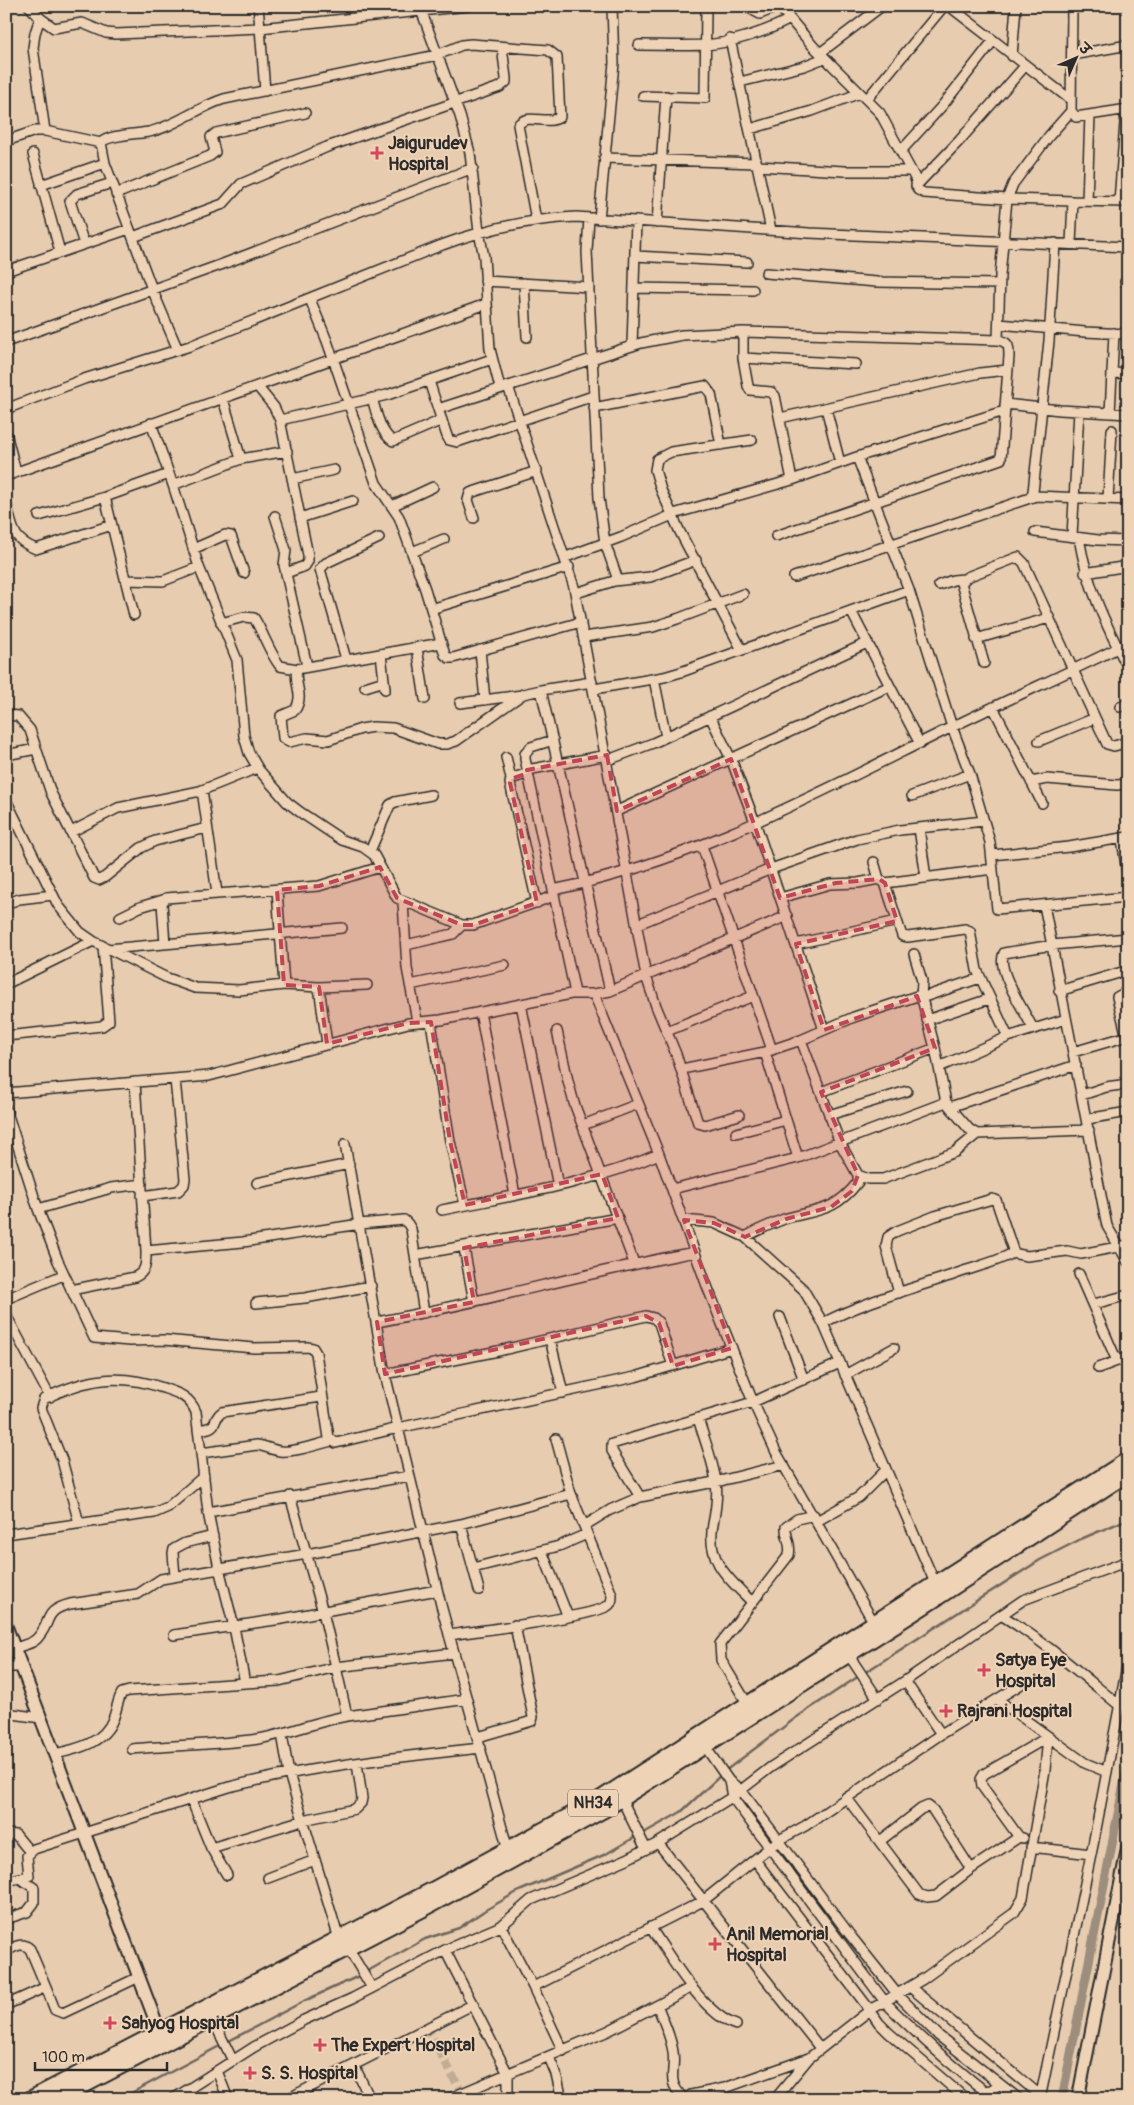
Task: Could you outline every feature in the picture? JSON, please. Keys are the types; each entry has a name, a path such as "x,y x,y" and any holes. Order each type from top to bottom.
{"highway":[{"name":"NH34","path":"31,2099 212,2018 599,1800 747,1703 1128,1460"},
{"name":"NH34","path":"56,2099 162,2039 343,1944 570,1829 848,1654 1128,1473"}],"street":[{"path":"29,6 40,18 54,28 82,23 106,33 116,34 260,28 439,7 468,6"},
{"path":"258,6 265,91"},
{"path":"599,219 614,63 612,6"},
{"path":"643,96 705,98 706,6"},
{"path":"745,6 760,14 779,6 822,56 880,113 911,171 918,190 924,193 1007,199 1123,202 1127,109 1076,117 1071,111 1072,7 1088,6"},
{"path":"740,82 804,66 822,56 882,6"},
{"path":"750,129 863,96 944,6"},
{"path":"949,6 1071,100"},
{"path":"1012,56 1016,6"},
{"path":"421,10 466,135 473,168 479,232 484,257 486,304 492,358 520,420 566,557 576,594 638,924 646,976 656,1006 682,1069 698,1123 705,1125 739,1115"},
{"path":"40,18 33,48 46,131"},
{"path":"639,45 706,45 778,26 790,19"},
{"path":"730,39 772,230"},
{"path":"901,151 942,106 993,41"},
{"path":"101,143 107,138 140,134 166,126 211,102 437,55 462,45 548,50 557,57 560,117 555,120 525,119 518,125 536,220"},
{"path":"1072,55 1128,45"},
{"path":"6,271 84,244 131,233 223,204 241,184 317,151 503,85 506,78 502,47"},
{"path":"916,186 960,140 1025,66"},
{"path":"657,223 666,96"},
{"path":"998,340 999,284 1007,199 1013,184 1049,136 1071,111"},
{"path":"116,194 210,156 215,152 211,137 216,133 305,113"},
{"path":"1087,201 1090,115"},
{"path":"6,141 35,132 46,131 101,143"},
{"path":"101,143 105,163 116,194 152,289 178,350"},
{"path":"33,154 60,252"},
{"path":"604,158 844,171 911,171"},
{"path":"41,185 105,163"},
{"path":"6,342 473,168"},
{"path":"84,244 70,201 77,194 112,183"},
{"path":"1071,244 1073,201"},
{"path":"588,218 587,251 599,498 605,543 618,580"},
{"path":"6,409 84,379 178,350 442,245 479,232 536,220 588,218 772,230 1128,247"},
{"path":"632,346 636,221"},
{"path":"1030,498 1033,492 1050,329 1055,243"},
{"path":"635,256 747,262"},
{"path":"766,273 877,282 999,284"},
{"path":"486,281 589,287"},
{"path":"524,283 527,337"},
{"path":"634,288 754,290"},
{"path":"310,299 333,358 376,482 399,517 445,655 449,658 581,622"},
{"path":"6,476 486,304"},
{"path":"999,324 1128,334"},
{"path":"743,332 743,358 748,386 750,390 774,393 792,480"},
{"path":"438,409 632,346 682,335 743,332 998,340 1005,341 1009,345 1001,460 776,536"},
{"path":"1110,413 1114,333"},
{"path":"280,420 372,398 429,381 492,358"},
{"path":"743,358 856,364"},
{"path":"780,418 980,373 1007,370"},
{"path":"1113,373 1128,374"},
{"path":"429,381 449,440 457,442 593,396"},
{"path":"257,386 274,407 280,420 308,555 308,564 286,573"},
{"path":"594,408 705,386 711,394 721,445"},
{"path":"372,398 384,432 387,438 393,440 442,420"},
{"path":"224,399 241,459"},
{"path":"566,557 673,515 792,480 1004,408 1041,407 1128,414"},
{"path":"826,408 840,463"},
{"path":"1079,411 1074,498 1075,537 1095,601 1128,668"},
{"path":"151,423 173,485 192,549 237,660 244,736 249,753 257,768 288,802 300,812 342,840 370,851 393,893 403,902 462,925 473,925 537,903 554,893 628,872 702,846 854,777 952,727 1128,643"},
{"path":"1108,499 1112,430"},
{"path":"6,433 16,472"},
{"path":"742,650 673,515 661,490 655,470 657,459 671,452 752,440"},
{"path":"173,485 241,459 287,451"},
{"path":"857,457 909,590 952,727 970,774 992,855 997,910 1128,897"},
{"path":"292,480 334,470"},
{"path":"474,518 468,500 470,493 537,470"},
{"path":"39,516 105,497 169,474"},
{"path":"392,506 433,487"},
{"path":"794,577 1036,496 1128,500"},
{"path":"105,497 134,615"},
{"path":"300,518 353,501"},
{"path":"6,503 16,536 26,545 36,549 112,525"},
{"path":"275,516 286,550 284,562 307,666"},
{"path":"1035,532 1128,541"},
{"path":"192,549 225,536 231,536 244,573"},
{"path":"346,659 320,569 326,563 379,538"},
{"path":"412,552 444,539"},
{"path":"939,584 964,579 1014,558 1021,559 1109,746 1128,742"},
{"path":"576,594 618,580 642,579 696,560"},
{"path":"1086,573 1128,566"},
{"path":"126,580 163,581 199,567"},
{"path":"431,609 569,567"},
{"path":"964,579 962,587 984,663"},
{"path":"460,703 541,690 654,679 681,672 909,590"},
{"path":"584,637 653,627 678,620 743,594"},
{"path":"851,611 920,744"},
{"path":"222,623 244,617 254,618 272,656 280,666 297,669 441,644"},
{"path":"976,639 1048,618"},
{"path":"511,779 527,771 557,764 607,758 666,737 867,643"},
{"path":"416,648 425,700"},
{"path":"480,650 485,700"},
{"path":"365,687 385,685 381,654"},
{"path":"297,669 300,696 298,705 290,713 281,716 283,738 289,742 307,738 328,740 373,727 393,728 438,744 447,744 456,742 523,694"},
{"path":"654,679 666,737"},
{"path":"617,811 890,686"},
{"path":"541,690 610,990"},
{"path":"993,708 1042,803"},
{"path":"6,714 18,716 30,730 51,793 94,878 99,880 141,848 155,841 207,828"},
{"path":"710,716 731,759 755,822 824,1030"},
{"path":"1038,741 1095,718"},
{"path":"553,740 527,750 525,754 527,771 575,993"},
{"path":"6,755 36,749"},
{"path":"506,757 511,779 510,787 537,903"},
{"path":"71,832 118,808 202,790 257,768"},
{"path":"912,796 970,774"},
{"path":"1031,782 1047,779 1117,785 1128,784"},
{"path":"202,790 217,893"},
{"path":"370,851 390,805 395,802 431,795"},
{"path":"6,800 53,895 70,922 93,941 105,948 167,978 195,988 239,990 284,985 319,987 367,985"},
{"path":"638,924 771,869 857,839 920,828 984,821"},
{"path":"920,828 926,878"},
{"path":"992,855 1070,847 1125,838 1128,880"},
{"path":"702,846 753,996 798,1158"},
{"path":"874,862 897,921 900,934 908,937 969,930 974,961 980,978 1008,1037"},
{"path":"120,917 140,907 168,897 319,886 380,867"},
{"path":"780,898 830,884 926,878 993,869"},
{"path":"277,890 284,985"},
{"path":"6,904 20,899 53,895"},
{"path":"163,900 165,944"},
{"path":"403,902 410,985 417,1021"},
{"path":"1044,905 1059,991 1076,1065 1092,1157 1107,1226 1123,1246 1128,1262"},
{"path":"6,1093 209,1076 417,1021 431,1022 575,993 594,994 646,976 787,916"},
{"path":"796,944 897,921"},
{"path":"406,945 453,934 462,925"},
{"path":"105,948 280,935 342,928"},
{"path":"1033,1029 1010,985 1002,956 1006,953 1052,945 1128,938"},
{"path":"6,984 93,941"},
{"path":"6,1036 102,1026 109,1022 105,948"},
{"path":"914,954 922,981 921,998 948,1105 969,1129 977,1134 1088,1130"},
{"path":"410,985 505,965"},
{"path":"1059,991 1122,972"},
{"path":"682,1069 768,1051 801,1040 854,1017 912,997 917,996 921,998 980,978"},
{"path":"319,987 327,1044"},
{"path":"1073,1052 1127,1036 1117,997 1128,991"},
{"path":"594,994 659,1154 753,1402 784,1465 816,1518 874,1623"},
{"path":"667,1031 753,996"},
{"path":"927,1020 989,999"},
{"path":"520,1004 558,1186"},
{"path":"480,1012 515,1195"},
{"path":"939,1067 1008,1037 1066,1019"},
{"path":"431,1022 450,1141 464,1205"},
{"path":"557,1031 568,1081 634,1263"},
{"path":"745,1237 786,1219 831,1207 852,1191 858,1182 858,1175 840,1143 801,1040"},
{"path":"821,1092 935,1048"},
{"path":"672,1188 798,1158 948,1105 1076,1065"},
{"path":"142,1196 178,1191 184,1185 185,1178 175,1080"},
{"path":"71,1290 135,1278 146,1268 135,1082"},
{"path":"1082,1095 1106,1086 1128,1084"},
{"path":"829,1115 907,1091"},
{"path":"583,1124 638,1104"},
{"path":"6,1109 38,1209 64,1275 92,1335 97,1339 164,1340 254,1348 312,1348 316,1353 321,1397 332,1441"},
{"path":"1087,1120 1128,1112"},
{"path":"736,1134 786,1120"},
{"path":"858,1175 868,1179 883,1179 956,1152 977,1134"},
{"path":"345,1144 385,1374 437,1590 508,1850"},
{"path":"442,1210 558,1186 602,1174 659,1154"},
{"path":"257,1183 349,1164"},
{"path":"38,1209 111,1188 142,1184"},
{"path":"900,1293 886,1240 892,1234 935,1216 994,1199 998,1204 1013,1250 1012,1253"},
{"path":"415,1255 464,1248 618,1218"},
{"path":"684,1220 714,1223 727,1227 745,1237 804,1289 823,1323 935,1583"},
{"path":"146,1251 243,1242 360,1224 406,1221 411,1229 424,1313"},
{"path":"823,1323 857,1306 900,1293 1012,1253 1027,1256 1067,1251 1080,1254 1123,1246"},
{"path":"464,1248 474,1302"},
{"path":"377,1322 474,1302 634,1263 695,1252"},
{"path":"1079,1274 1094,1304 1117,1361"},
{"path":"6,1298 64,1275"},
{"path":"256,1303 305,1298 371,1286"},
{"path":"1094,1304 1128,1295"},
{"path":"6,1315 50,1397"},
{"path":"385,1374 550,1339 646,1316 654,1318 659,1324 672,1366"},
{"path":"780,1317 804,1380"},
{"path":"550,1339 563,1393"},
{"path":"201,1453 257,1445 280,1451 288,1451 332,1441 336,1443 635,1377 732,1348"},
{"path":"845,1375 894,1348"},
{"path":"1098,1368 1128,1357"},
{"path":"640,1497 612,1451 612,1444 753,1402 840,1364"},
{"path":"79,1523 62,1460 41,1408 44,1399 98,1380 116,1378 141,1381 186,1398 196,1412 212,1536 234,1627 245,1684"},
{"path":"198,1430 214,1425 218,1415 222,1412 321,1397"},
{"path":"698,1418 716,1482 717,1506 711,1536 711,1548 718,1564 729,1580 752,1602"},
{"path":"449,1635 568,1617 603,1608 608,1606 612,1600 612,1595 571,1494 556,1439"},
{"path":"473,1568 542,1551 586,1530 610,1510 640,1497 716,1482 784,1465"},
{"path":"747,1703 721,1660 719,1652 723,1638 789,1555 791,1548 786,1527 797,1519 816,1518 859,1497 886,1470"},
{"path":"6,1534 154,1513 168,1507 204,1476"},
{"path":"208,1512 409,1476"},
{"path":"14,1648 35,1641 42,1632 47,1619 61,1606 138,1594 153,1582 175,1576 307,1554 461,1524 571,1494"},
{"path":"290,1496 324,1612 347,1716"},
{"path":"461,1524 479,1590"},
{"path":"175,1576 174,1549 186,1543 212,1536"},
{"path":"542,1551 568,1617"},
{"path":"173,2099 233,2061 304,2020 372,1988 445,1950 502,1926 531,1900 658,1843 732,1797 772,1767 878,1699 1023,1600 1128,1561"},
{"path":"174,1635 324,1612 437,1590"},
{"path":"1001,1616 1028,1632 1120,1706"},
{"path":"478,1737 532,1721 533,1717 515,1625"},
{"path":"6,1626 162,2039"},
{"path":"55,1754 85,1746 103,1734 114,1718 118,1699 122,1693 279,1681 336,1666 454,1653"},
{"path":"848,1654 878,1699"},
{"path":"910,1987 1040,2097 1091,1854 1128,1661"},
{"path":"6,1667 22,1667"},
{"path":"905,1681 941,1734"},
{"path":"534,1987 703,1901 779,1840 805,1826 941,1734 1020,1685"},
{"path":"132,1749 257,1739 347,1716 467,1699"},
{"path":"998,1700 1085,1763 1107,1772"},
{"path":"6,1713 41,1718"},
{"path":"282,1734 289,1774 343,1944 358,1964 372,1988"},
{"path":"1048,1737 984,1774 981,1779 982,1786 1019,1837 1031,1843 1091,1854"},
{"path":"775,2099 809,2058 820,2048 870,2010 910,1987 1014,1913 1023,1898 1045,1770 1048,1737"},
{"path":"704,1745 728,1781 732,1797 885,2002 913,2032 995,2099"},
{"path":"6,1881 29,1876 27,1856 30,1852 85,1832 191,1799 259,1780 289,1774 356,1763 481,1748"},
{"path":"211,1848 303,1820 354,1809 362,1798 356,1763"},
{"path":"728,1781 741,1790 850,1935 898,1995 939,2036 1019,2099"},
{"path":"846,1797 919,1894 927,1897 936,1896 971,1869 1019,1837"},
{"path":"621,1798 646,1849"},
{"path":"191,1799 211,1848 227,1875"},
{"path":"880,1841 921,1809 928,1806 933,1810 971,1869"},
{"path":"6,1834 16,1835 30,1852"},
{"path":"658,1843 820,2048"},
{"path":"1078,2099 1128,1846"},
{"path":"268,1878 315,1860"},
{"path":"755,1860 879,2023 966,2099"},
{"path":"6,1919 27,1912 34,1903 34,1888 21,1879"},
{"path":"502,1926 534,1987 563,2051"},
{"path":"650,1928 692,1987 719,2017 736,2025"},
{"path":"6,1950 21,1944 26,1945 30,1949 55,2010 64,2013 139,1977"},
{"path":"445,1950 508,2074 508,2099"},
{"path":"6,2005 46,1987"},
{"path":"448,2099 563,2051 658,2007 692,1987"},
{"path":"287,2099 474,2004"},
{"path":"658,2007 673,2052 673,2084 685,2099 691,2095 711,2095 809,2058"},
{"path":"212,2018 219,2036 233,2061"},
{"path":"549,2057 556,2074 562,2099"},
{"path":"354,2065 370,2099"},
{"path":"217,2071 228,2099"},
{"path":"978,2099 984,2091 991,2090 1000,2084"},
{"path":"860,2099 862,2097 870,2099"}],"highlighted area":[{"path":"607,755 617,811 731,759 780,898 836,883 879,879 885,883 897,921 796,944 824,1030 917,996 935,1048 821,1092 858,1175 852,1191 831,1207 786,1219 745,1237 714,1223 684,1220 732,1348 673,1366 659,1323 646,1316 385,1374 377,1322 474,1302 464,1248 618,1218 602,1174 465,1205 450,1141 431,1022 408,1023 327,1044 319,987 284,985 277,890 319,886 380,867 397,898 462,925 473,925 537,903 510,783 511,779 528,773 527,770"}],"waterway":[{"path":"864,1673 1040,1560 1081,1539 1128,1519"},
{"path":"725,1771 797,1717 859,1676"},
{"path":"1062,2099 1128,1763"},
{"path":"642,1834 681,1812 721,1775"},
{"path":"366,1972 425,1939 459,1928 517,1892 606,1854 637,1836"},
{"path":"120,2099 304,2001 361,1975"}],"tunnel":[{"path":"426,2027 462,2093"}],"place":[{"name":"Jaigurudev Hospital","path":"377,153"},
{"name":"Satya Eye Hospital","path":"984,1670"},
{"name":"Rajrani Hospital","path":"946,1711"},
{"name":"Anil Memorial Hospital","path":"715,1944"},
{"name":"Sahyog Hospital","path":"110,2023"},
{"name":"The Expert Hospital","path":"320,2045"},
{"name":"S. S. Hospital","path":"250,2073"}]}
